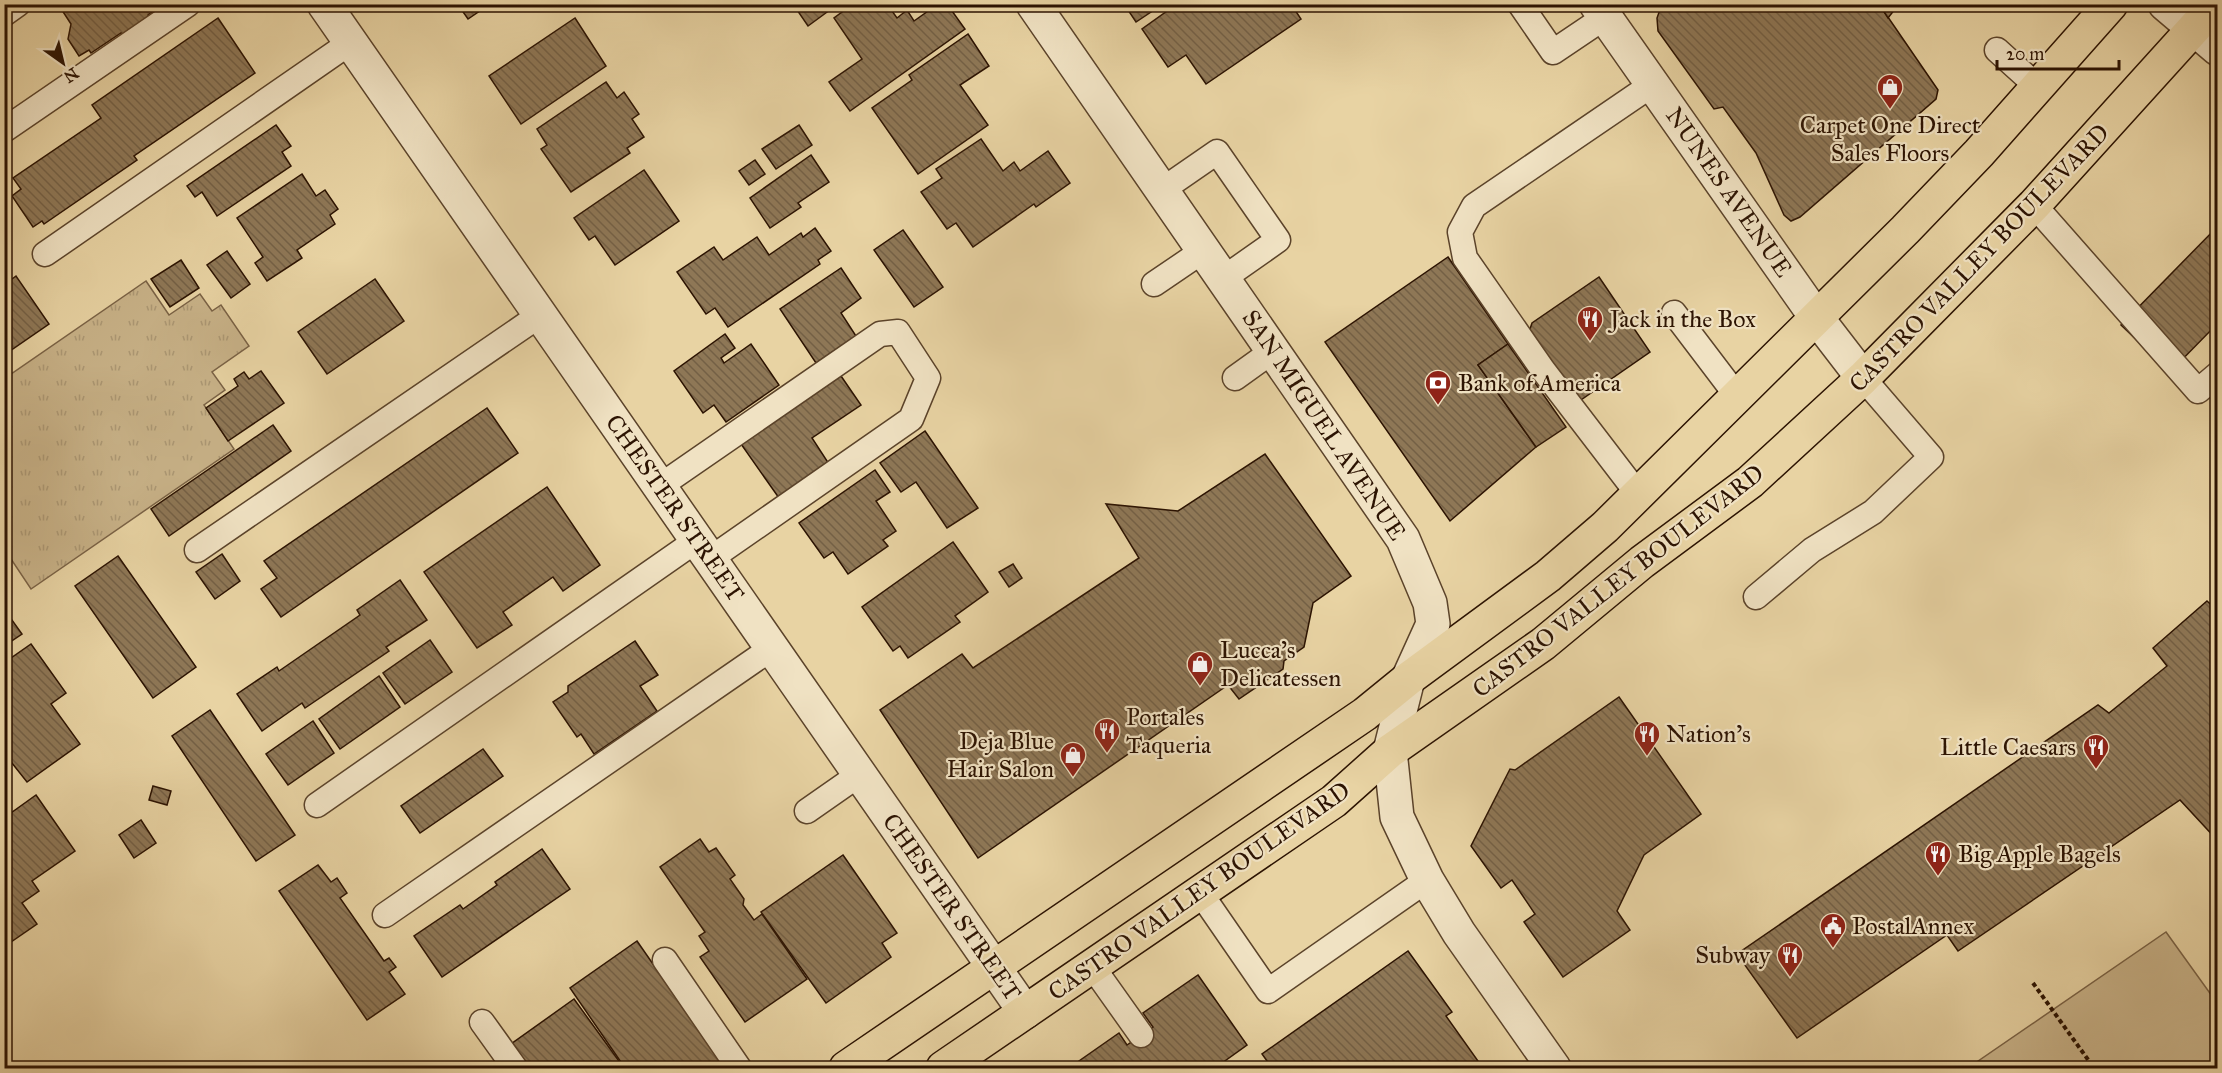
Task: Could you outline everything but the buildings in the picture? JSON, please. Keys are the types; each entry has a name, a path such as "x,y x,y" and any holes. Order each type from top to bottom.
{"main road":[{"name":"CASTRO VALLEY BOULEVARD","path":"846,1068 1356,721 1408,679 1548,576 1638,494 1905,230 2038,87 2111,4"},
{"name":"CASTRO VALLEY BOULEVARD","path":"943,1068 1199,891 1334,801 1390,751 1543,644 1642,562 1750,482 1863,378 2034,205 2206,40 2216,4"}],"street":[{"name":"CHESTER STREET","path":"324,4 1025,1012"},
{"name":"SAN MIGUEL AVENUE","path":"1033,4 1403,539 1430,603 1433,624 1408,679 1390,751 1397,817 1427,880 1459,933 1554,1068"},
{"path":"2165,4 2206,40"},
{"name":"NUNES AVENUE","path":"1601,11 1816,317 1863,378"}],"lane":[{"path":"4,14 18,4"},
{"path":"4,130 188,4"},
{"path":"1520,4 1553,52 1601,11"},
{"path":"45,254 351,42"},
{"path":"1997,50 2038,87"},
{"path":"1638,494 1544,370 1465,258 1460,232 1474,206 1653,84"},
{"path":"1162,190 1217,152 1278,240 1224,278"},
{"path":"2034,205 2198,391 2217,374"},
{"path":"1154,284 1204,250"},
{"path":"1674,313 1737,396"},
{"path":"197,550 540,315"},
{"path":"317,805 704,550 911,419 928,378 898,332 880,334 660,486"},
{"path":"1235,378 1274,350"},
{"path":"1756,597 1812,550 1873,512 1931,457 1863,378"},
{"path":"385,915 772,648"},
{"path":"807,811 860,774"},
{"path":"1199,891 1268,991 1427,880"},
{"path":"665,960 739,1068"},
{"path":"1092,966 1141,1035"},
{"path":"482,1022 515,1068"}],"path":[{"path":"2033,983 2094,1068"}],"green space":[{"path":"146,281 169,315 200,294 212,311 221,305 249,346 212,372 225,390 204,405 234,449 31,589 5,550 4,379"},
{"path":"2166,932 2217,1003 2217,1068 1968,1068"}],"place":[{"name":"Carpet One Direct Sales Floors","path":"1890,110"},
{"name":"Jack in the Box","path":"1590,342"},
{"name":"Bank of America","path":"1438,406"},
{"name":"Lucca's Delicatessen","path":"1200,687"},
{"name":"Portales Taqueria","path":"1107,754"},
{"name":"Nation's","path":"1647,757"},
{"name":"Little Caesars","path":"2096,770"},
{"name":"Deja Blue Hair Salon","path":"1073,778"},
{"name":"Big Apple Bagels","path":"1938,877"},
{"name":"PostalAnnex","path":"1833,949"},
{"name":"Subway","path":"1790,978"}]}
